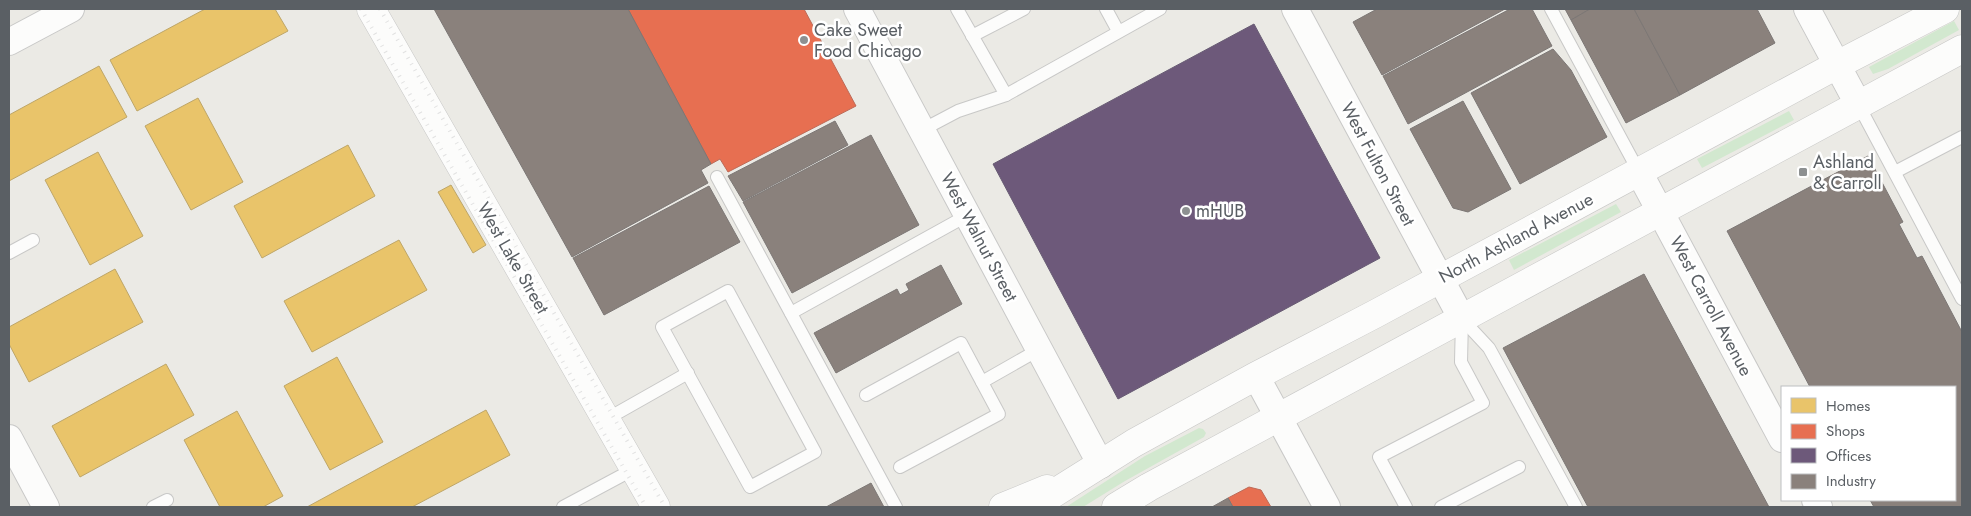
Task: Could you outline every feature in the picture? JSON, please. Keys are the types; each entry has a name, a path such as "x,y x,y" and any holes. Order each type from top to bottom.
{"main road":[{"name":"West Lake Street","path":"371,9 656,507"},
{"name":"North Ashland Avenue","path":"1032,507 1134,443 1256,376 1945,9"},
{"path":"1116,507 1149,487 1962,49"},
{"name":"North Ashland Avenue","path":"1003,507 1096,468"}],"street":[{"path":"9,42 71,9"},
{"name":"West Walnut Street","path":"857,9 1040,349 1096,468"},
{"name":"West Fulton Street","path":"1295,9 1462,319"},
{"path":"1807,9 1858,104"},
{"name":"West Carroll Avenue","path":"1639,172 1781,437"},
{"path":"1256,376 1327,507"},
{"path":"9,438 46,507"}],"lane":[{"path":"957,9 1006,95"},
{"path":"972,36 1024,9"},
{"path":"1106,9 1118,31"},
{"path":"922,130 958,111 1006,95 1160,9"},
{"path":"1551,9 1639,172"},
{"path":"1858,104 1962,299"},
{"path":"1895,172 1962,136"},
{"path":"717,177 896,507"},
{"path":"791,313 968,215"},
{"path":"9,253 33,240"},
{"path":"728,291 815,452 750,487 688,373 662,326 728,291"},
{"path":"1406,507 1379,457 1484,403 1461,362 1462,319"},
{"path":"1462,319 1489,348 1576,507"},
{"path":"866,395 961,343 999,414 900,467"},
{"path":"982,382 1040,349"},
{"path":"605,420 688,373"},
{"path":"1441,507 1519,467"},
{"path":"563,507 634,470"},
{"path":"153,507 167,500"}],"green space":[{"path":"1954,21 1959,30 1888,69 1873,74 1869,67"},
{"path":"1789,111 1794,120 1702,168 1697,159"},
{"path":"1616,204 1621,212 1514,270 1509,260"},
{"path":"1199,428 1203,429 1206,433 1204,437 1083,507 1066,507 1145,456"}],"building: Homes":[{"path":"205,9 275,9 288,31 137,111 110,60"},
{"path":"99,66 127,117 9,181 9,115"},
{"path":"198,98 243,182 191,210 145,126"},
{"path":"348,145 375,196 262,258 234,206"},
{"path":"98,152 143,236 90,265 45,180"},
{"path":"451,185 486,245 473,253 438,192"},
{"path":"399,240 427,290 312,352 284,301"},
{"path":"115,269 143,322 29,382 9,344 9,327"},
{"path":"337,357 383,442 330,470 284,386"},
{"path":"166,364 194,415 80,477 52,426"},
{"path":"486,410 510,455 412,507 307,507"},
{"path":"237,411 283,496 263,507 220,507 184,440"}],"building: Shops":[{"path":"628,9 804,9 856,106 728,172 720,159 711,164"},
{"path":"1249,487 1261,490 1271,507 1233,507 1228,498"}],"building: Offices":[{"name":"mHUB","path":"1254,24 1380,258 1118,399 993,164"}],"building: Industry":[{"path":"434,9 628,9 711,164 701,170 708,183 572,257"},
{"path":"1377,9 1505,9 1382,75 1353,22"},
{"path":"1510,9 1532,9 1552,46 1408,124 1383,76"},
{"path":"1565,9 1590,9 1571,20"},
{"path":"1590,9 1634,9 1680,95 1626,123 1571,20"},
{"path":"1634,9 1757,9 1775,43 1680,95"},
{"path":"1553,49 1571,70 1607,137 1520,184 1471,93"},
{"path":"1463,101 1511,189 1468,212 1453,208 1410,129"},
{"path":"835,121 848,145 743,201 728,176"},
{"path":"871,135 919,225 792,293 743,202"},
{"path":"1868,156 1903,222 1899,224 1917,258 1922,256 1962,332 1962,507 1874,507 1871,501 1956,501 1956,386 1809,386 1727,231"},
{"path":"709,186 740,242 604,315 573,258"},
{"path":"941,265 962,304 836,373 814,333 897,289 900,295 909,290 906,284"},
{"path":"1644,274 1769,507 1588,507 1503,348"},
{"path":"871,483 884,507 826,507"},
{"path":"1228,498 1233,507 1212,507"}],"railway":[{"path":"361,9 646,507"},
{"path":"380,9 665,507"}],"place":[{"name":"Cake Sweet Food Chicago","path":"804,40"},
{"name":"Ashland & Carroll","path":"1803,172"},
{"name":"mHUB","path":"1186,211"}]}
